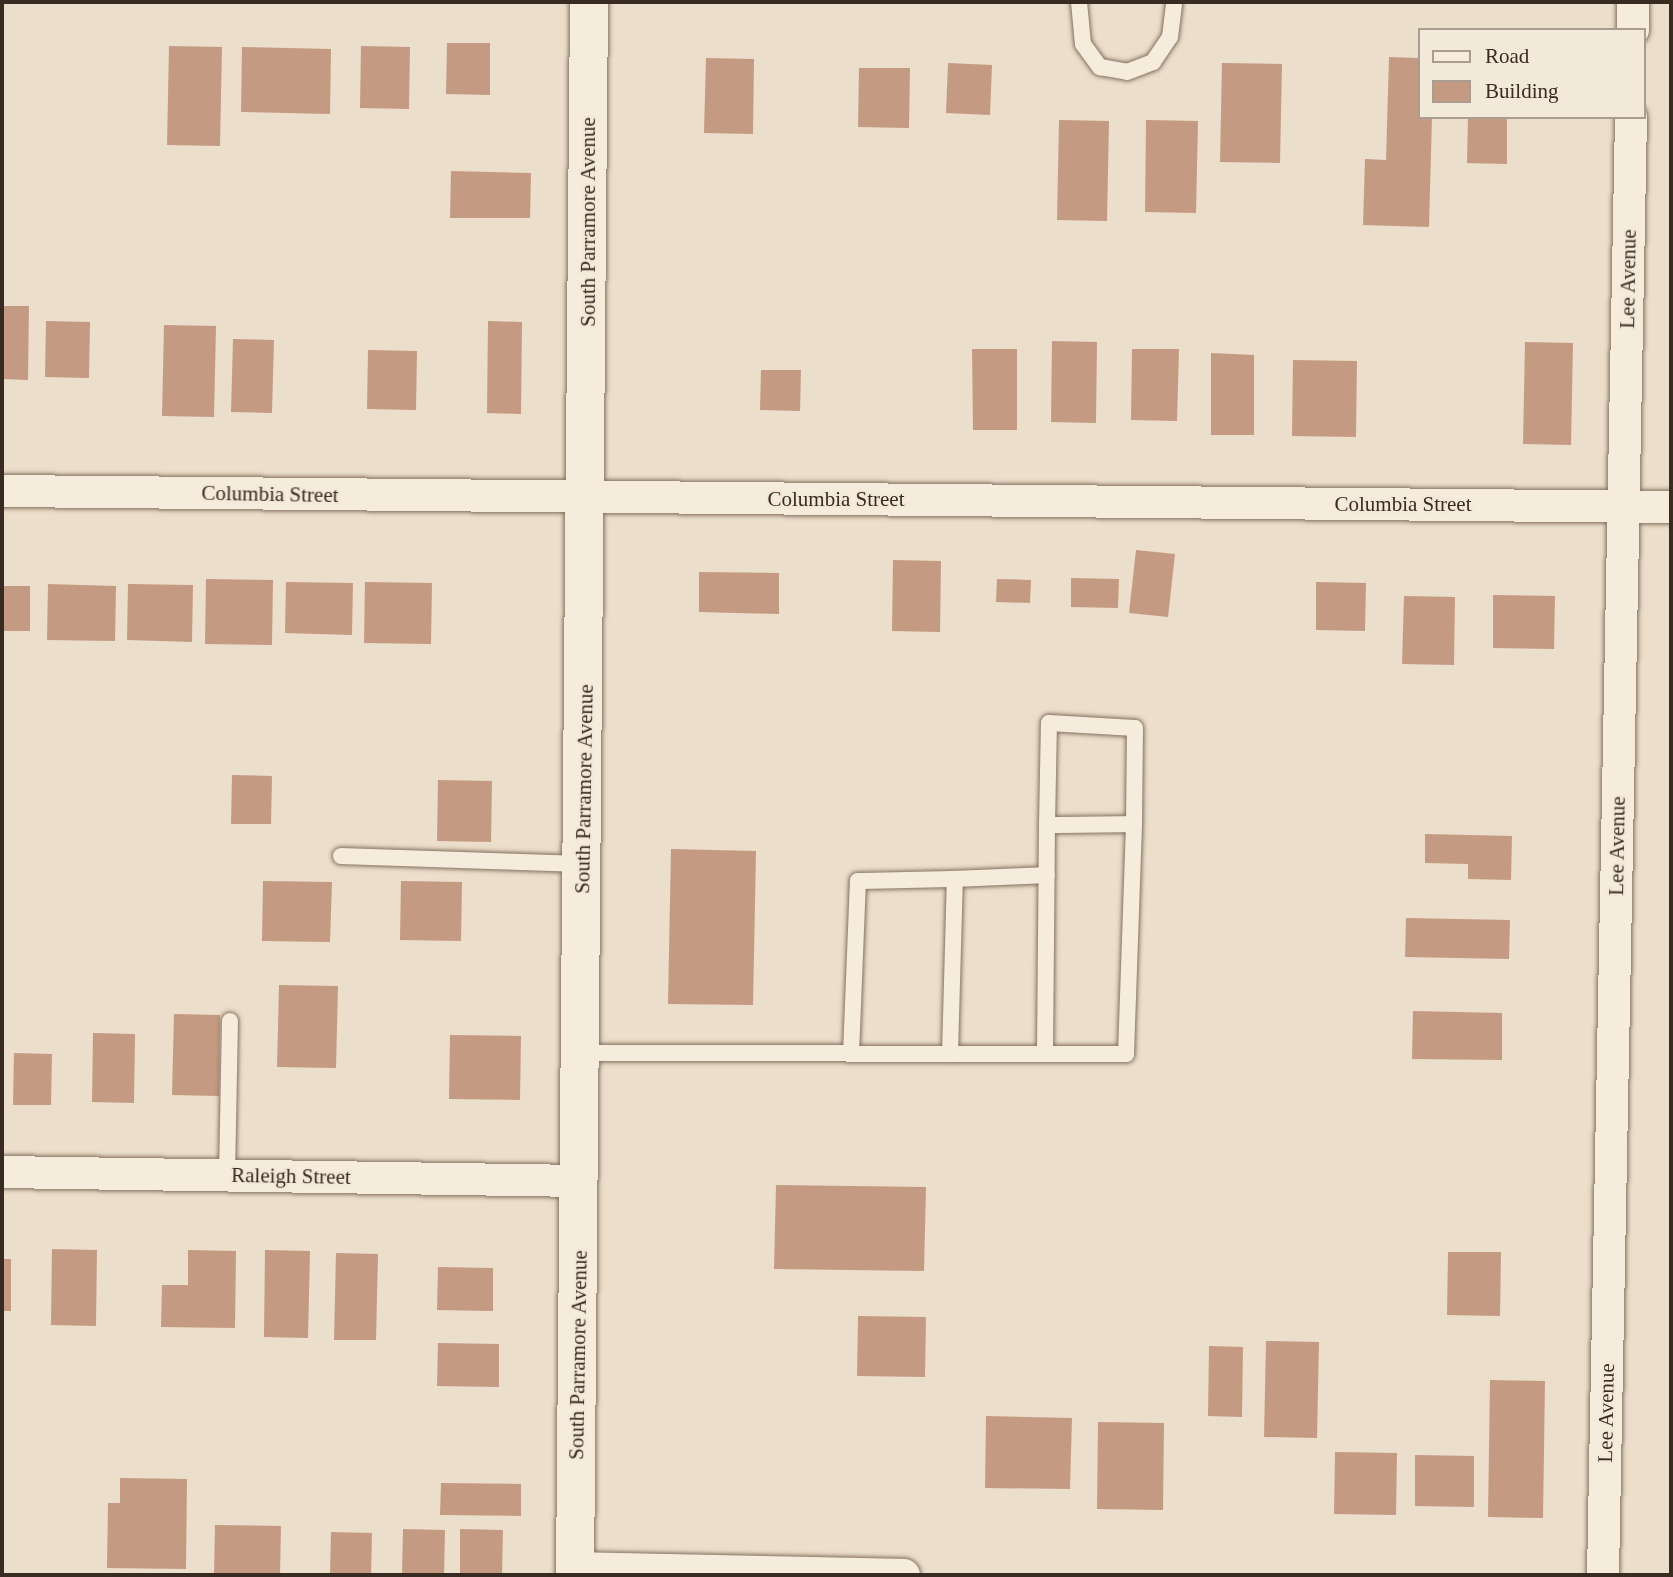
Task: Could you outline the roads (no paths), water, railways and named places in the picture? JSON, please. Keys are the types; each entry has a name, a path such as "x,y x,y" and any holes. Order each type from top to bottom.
{"street":[{"name":"South Parramore Avenue","path":"575,1571 581,1181 589,2"},
{"path":"1633,2 1633,28"},
{"name":"Lee Avenue","path":"1603,1575 1631,119"},
{"name":"Columbia Street","path":"2,491 1671,507"},
{"name":"Raleigh Street","path":"2,1172 581,1181"},
{"path":"575,1571 904,1575"}],"lane":[{"path":"1079,2 1083,44 1100,67 1127,72 1153,62 1170,37 1174,2"},
{"path":"582,1054 1126,1054 1135,728 1049,723 1045,1052"},
{"path":"1047,825 1134,824"},
{"path":"341,856 583,864"},
{"path":"851,1054 858,880 1046,875"},
{"path":"950,1054 955,879"},
{"path":"227,1176 230,1021"}]}
